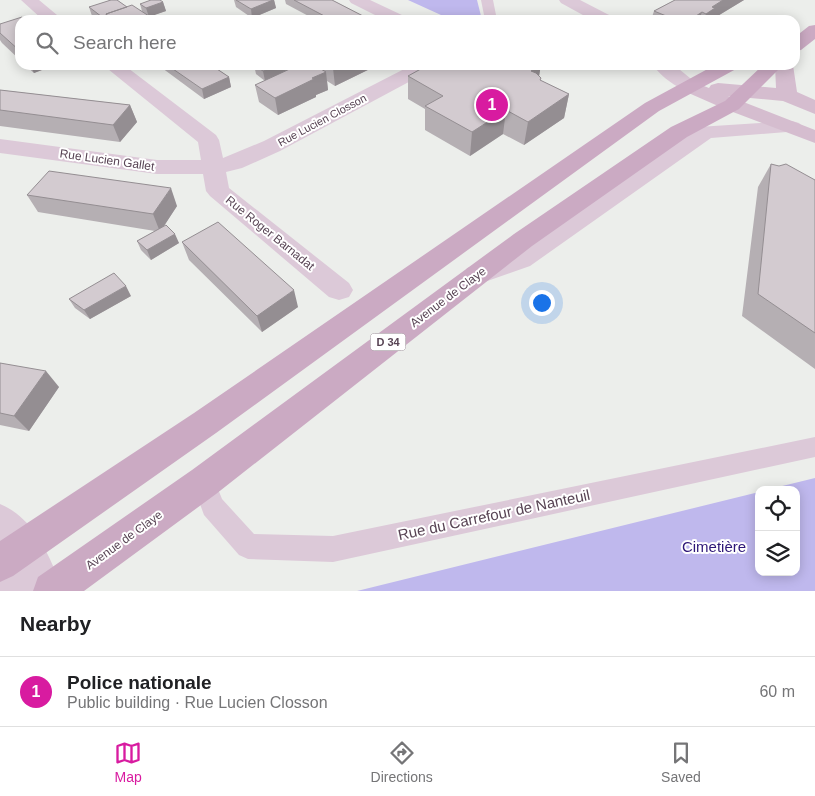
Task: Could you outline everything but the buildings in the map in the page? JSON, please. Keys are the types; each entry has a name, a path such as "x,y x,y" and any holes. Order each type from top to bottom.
{"main road":[{"path":"800,42 815,30"},
{"path":"8,544 220,412 652,107 720,70"},
{"name":"Avenue de Claye","path":"52,591 204,482 523,240 679,132 740,98 769,70"},
{"path":"784,70 787,95"},
{"path":"691,87 740,98 787,95 815,108"},
{"path":"740,98 792,127 815,137"}],"street":[{"path":"29,0 48,15"},
{"path":"357,0 388,15"},
{"path":"566,0 596,15"},
{"name":"Rue Roger Barnadat","path":"118,70 208,140 218,190 339,290"},
{"name":"Rue Lucien Closson","path":"214,167 234,163 272,146 416,70"},
{"path":"669,70 691,87"},
{"path":"476,275 522,259 706,132 792,127"},
{"name":"Rue Lucien Gallet","path":"0,146 157,167 214,167"},
{"path":"8,544 35,568 22,585 12,591"}],"lane":[{"path":"487,0 490,15"},
{"name":"Rue du Carrefour de Nanteuil","path":"204,482 213,507 248,546 332,549 815,447"}],"green space":[{"path":"408,0 477,0 481,15 441,15"},
{"name":"Cimetière","path":"815,478 815,591 357,591 755,493 755,576 800,576 800,486 782,486"}],"place":[{"name":"Police nationale","path":"492,105"}]}
